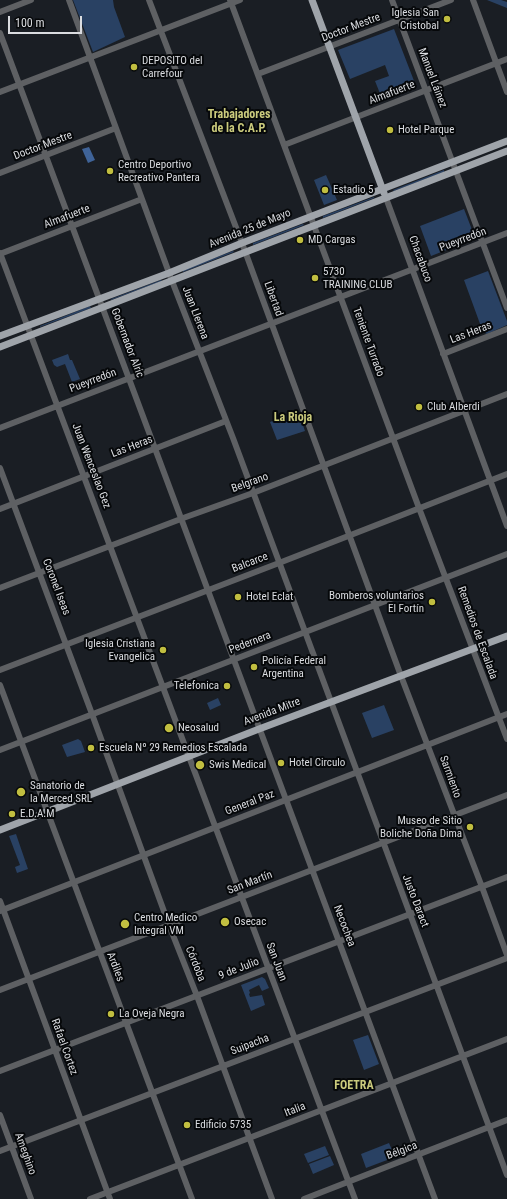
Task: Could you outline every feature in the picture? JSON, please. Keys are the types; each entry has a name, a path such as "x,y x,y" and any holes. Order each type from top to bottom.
{"main road":[{"name":"Chacabuco","path":"312,0 386,198"},
{"name":"Avenida 25 de Mayo","path":"0,336 169,273 311,216 507,141"},
{"name":"Avenida 25 de Mayo","path":"0,347 507,151"},
{"name":"Avenida Mitre","path":"0,830 259,728 507,636"}],"street":[{"path":"0,12 31,0"},
{"name":"Juan Llerena","path":"69,0 169,273 226,421 304,633"},
{"name":"Libertad","path":"149,0 242,243 376,605"},
{"path":"0,92 161,31 231,2 240,0"},
{"name":"Manuel Láinez","path":"392,0 456,171"},
{"name":"Doctor Mestre","path":"258,74 451,0"},
{"path":"473,0 507,92"},
{"name":"Teniente Turrado","path":"231,2 446,578"},
{"name":"Gobernador Alric","path":"0,33 234,660"},
{"name":"Almafuerte","path":"284,145 507,59"},
{"name":"Doctor Mestre","path":"0,173 116,128"},
{"path":"456,171 507,308"},
{"name":"Chacabuco","path":"386,198 507,526"},
{"name":"Almafuerte","path":"0,253 142,199"},
{"name":"Pueyrredón","path":"0,428 507,233"},
{"name":"Juan Wenceslao Gez","path":"0,253 163,687"},
{"name":"Las Heras","path":"443,354 507,330"},
{"name":"Belgrano","path":"0,588 253,493 507,394"},
{"name":"Las Heras","path":"0,509 226,421"},
{"name":"Coronel Iseas","path":"0,468 92,714"},
{"name":"Balcarce","path":"0,670 507,474"},
{"name":"Pedernera","path":"0,750 507,554"},
{"name":"Remedios de Escalada","path":"446,578 507,739"},
{"name":"Sarmiento","path":"376,605 400,676 507,955"},
{"name":"Justo Daract","path":"304,633 507,1176"},
{"name":"Necochea","path":"234,660 435,1199"},
{"name":"Ardiles","path":"0,685 192,1199"},
{"name":"San Juan","path":"163,687 355,1199"},
{"name":"Córdoba","path":"92,714 143,855 272,1199"},
{"name":"General Paz","path":"1,910 507,714"},
{"name":"San Martín","path":"0,990 507,795"},
{"name":"9 de Julio","path":"0,1071 507,877"},
{"name":"Rafael Cortez","path":"0,901 1,910 110,1199"},
{"name":"Suipacha","path":"0,1151 507,958"},
{"name":"Italia","path":"90,1199 507,1039"},
{"name":"Ameghino","path":"0,1115 31,1199"},
{"name":"Bélgica","path":"304,1199 507,1120"}],"shaded area":[{"path":"73,0 113,0 114,7 125,37 93,52"},
{"path":"487,0 501,0 507,2 507,8"},
{"path":"394,29 416,86 383,101 375,81 389,76 385,65 350,79 338,50"},
{"path":"89,147 95,160 88,163 82,149"},
{"path":"444,170 444,172 394,191 393,190"},
{"name":"Estadio 5","path":"326,175 337,200 324,205 314,180"},
{"path":"374,198 323,218 323,216"},
{"path":"464,209 474,235 472,240 431,256 420,226"},
{"path":"303,224 304,225 253,245 253,243"},
{"path":"233,251 234,252 183,272 183,270"},
{"path":"488,271 507,321 507,325 487,334 483,332 464,280"},
{"path":"161,280 162,281 111,300 111,299"},
{"path":"90,306 91,308 40,327 40,326"},
{"path":"68,354 80,379 72,382 65,364 57,367 54,365 52,360"},
{"path":"298,411 305,431 277,440 270,422"},
{"path":"218,698 221,705 210,710 207,703"},
{"path":"384,705 394,730 372,738 362,713"},
{"path":"78,739 81,741 85,752 67,757 62,745"},
{"path":"16,834 28,869 17,873 15,867 20,865 9,836"},
{"path":"262,977 265,979 269,988 262,991 259,985 249,990 249,994 250,997 262,995 265,1005 251,1011 241,985"},
{"path":"368,1035 379,1064 364,1070 353,1040"},
{"path":"389,1143 395,1157 366,1168 361,1154"},
{"path":"325,1146 329,1155 308,1163 304,1154"},
{"path":"330,1156 334,1165 313,1174 309,1164"}],"place":[{"name":"Iglesia San Cristobal","path":"447,19"},
{"name":"DEPOSITO del Carrefour","path":"134,67"},
{"name":"Hotel Parque","path":"390,130"},
{"name":"Centro Deportivo Recreativo Pantera","path":"110,171"},
{"name":"Estadio 5","path":"325,190"},
{"name":"MD Cargas","path":"300,240"},
{"name":"5730 TRAINING CLUB","path":"315,278"},
{"name":"Club Alberdi","path":"419,407"},
{"name":"Hotel Eclat","path":"238,597"},
{"name":"Bomberos voluntarios El Fortín","path":"432,602"},
{"name":"Iglesia Cristiana Evangelica","path":"163,650"},
{"name":"Policía Federal Argentina","path":"254,667"},
{"name":"Telefonica","path":"227,686"},
{"name":"Neosalud","path":"169,728"},
{"name":"Escuela Nº 29 Remedios Escalada","path":"91,748"},
{"name":"Hotel Circulo","path":"281,763"},
{"name":"Swis Medical","path":"200,765"},
{"name":"Sanatorio de la Merced SRL","path":"21,792"},
{"name":"E.D.A.M","path":"12,814"},
{"name":"Museo de Sitio Boliche Doña Dima","path":"470,827"},
{"name":"Osecac","path":"225,922"},
{"name":"Centro Medico Integral VM","path":"125,924"},
{"name":"La Oveja Negra","path":"111,1014"},
{"name":"Edificio 5735","path":"187,1125"}],"district":[{"name":"Trabajadores de la C.A.P.","path":"239,122"},
{"name":"La Rioja","path":"293,418"},
{"name":"FOETRA","path":"354,1086"}]}
